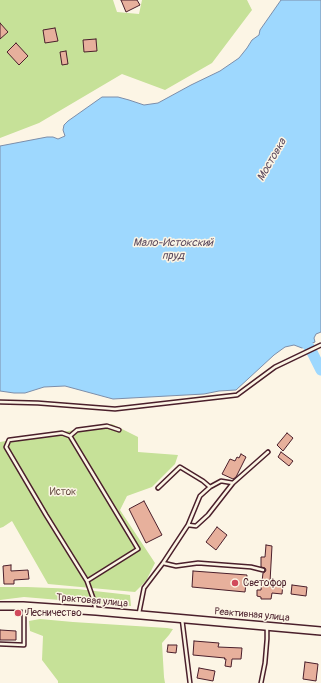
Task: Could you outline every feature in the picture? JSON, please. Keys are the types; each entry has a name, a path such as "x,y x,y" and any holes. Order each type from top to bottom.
{"main road":[{"name":"Трактовая улица","path":"0,606 24,606 96,611 182,619"},
{"name":"Реактивная улица","path":"182,619 321,630"}],"lane":[{"path":"0,402 38,403 115,409 237,395 275,367 321,344"},
{"path":"70,436 76,430 107,426 119,430"},
{"path":"87,581 138,550 70,436 62,433 10,440 6,447 87,581 96,611"},
{"path":"188,525 196,526 208,515 233,483 268,452"},
{"path":"158,488 180,467 210,487"},
{"path":"139,615 144,588 163,563 188,525 200,496 210,487 221,481 233,483"},
{"path":"163,563 176,566 198,563 251,567 263,570"},
{"path":"0,644 24,645 24,606"},
{"path":"182,619 190,683"},
{"path":"261,683 267,639 267,626"}],"green space":[{"path":"0,0 113,0 117,12 139,14 142,0 247,0 252,10 212,63 165,90 122,74 39,123 0,138"},
{"name":"Исток","path":"112,424 138,437 138,452 178,455 175,464 152,487 127,496 120,510 155,563 146,581 135,592 48,584 12,521 0,528 0,442"},
{"path":"0,587 77,589 130,595 131,606 24,597 0,600"},
{"path":"40,619 173,629 162,643 165,683 58,683 42,660 43,636 30,631 29,621"}],"water":[{"name":"Мало-Истокский пруд","path":"281,0 321,0 321,332 316,334 314,338 315,342 310,344 312,347 308,349 307,346 302,348 294,345 285,347 274,355 236,390 204,394 113,399 65,386 44,387 25,393 0,391 0,146 47,137 58,139 65,136 63,130 64,125 102,97 118,97 144,105 158,103 220,71 239,58 252,40 259,35 260,30"}],"building":[{"path":"121,0 137,0 140,5 126,12"},
{"path":"0,23 8,32 0,39"},
{"path":"55,28 58,41 45,43 43,30"},
{"path":"96,39 97,51 84,52 83,40"},
{"path":"16,43 28,56 19,65 7,52"},
{"path":"66,51 68,64 62,65 60,52"},
{"path":"287,433 293,438 283,451 277,445"},
{"path":"281,452 293,461 289,466 278,457"},
{"path":"241,454 246,457 236,477 233,479 222,474 230,459 235,461"},
{"path":"144,501 162,535 146,543 129,509"},
{"path":"217,527 227,535 216,550 206,542"},
{"path":"266,545 272,546 270,582 283,583 282,594 272,593 271,599 261,599 261,597 257,596 257,590 261,590 263,573 266,570 265,568 261,567 261,557 265,557"},
{"path":"11,565 11,571 28,570 29,579 14,580 14,584 4,584 3,566"},
{"path":"193,571 247,575 245,592 192,587"},
{"path":"292,585 307,587 306,596 291,594"},
{"path":"0,630 16,631 16,640 0,640"},
{"path":"194,641 219,643 218,647 242,648 241,659 232,659 231,667 225,666 225,658 193,655"},
{"path":"168,645 177,645 176,653 167,652"},
{"path":"305,662 318,664 316,681 303,679"},
{"path":"199,668 215,671 213,681 197,678"}],"waterway":[{"name":"Исток","path":"303,340 310,348 321,370"}],"place":[{"name":"Светофор","path":"235,583"},
{"name":"Лесничество","path":"18,613"}],"water label":[{"name":"Мостовка","path":"272,160"}]}
